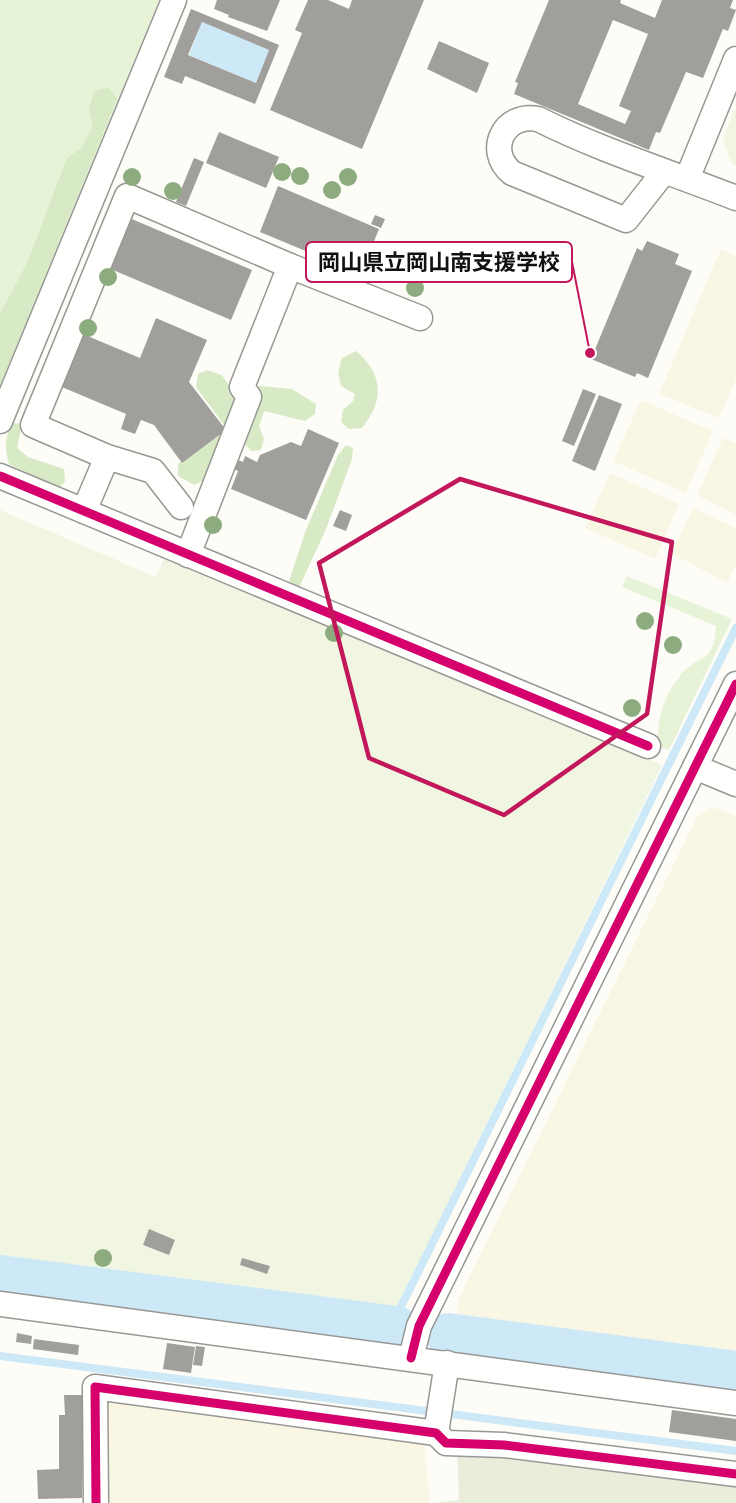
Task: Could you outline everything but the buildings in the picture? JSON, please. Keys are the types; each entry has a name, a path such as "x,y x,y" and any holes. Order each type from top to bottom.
{"street":[{"path":"0,421 174,0"},
{"path":"687,178 736,59"},
{"path":"663,173 626,220 512,173 501,160 498,144 509,124 523,118 531,118 663,173 687,178 736,198"},
{"path":"181,507 153,471 107,457 33,425 127,196 290,266 420,318"},
{"path":"188,555 249,397 242,387 290,266"},
{"path":"84,511 107,457"},
{"path":"0,476 648,746"},
{"path":"411,1358 419,1326 736,684"},
{"path":"695,767 736,784"},
{"path":"0,1304 411,1358 736,1404"},
{"path":"447,1363 438,1420 446,1443 504,1445 736,1474"},
{"path":"96,1503 95,1387 438,1420"}],"highlighted area":[{"path":"460,479 672,542 647,714 504,815 369,758 319,563"}],"shaded area":[{"path":"721,249 736,256 736,379 719,418 659,394"},
{"path":"641,400 713,431 686,493 613,461"},
{"path":"723,438 736,443 736,515 697,495"},
{"path":"610,473 679,504 655,559 585,528"},
{"path":"693,508 736,528 736,564 727,583 671,553"},
{"path":"710,808 736,816 736,1353 457,1314 459,1298 697,817"},
{"path":"111,1399 424,1441 430,1503 101,1503 105,1402"}],"green space":[{"path":"0,0 159,0 0,391"},
{"path":"109,88 117,99 0,387 0,314 28,261 67,158 82,147 93,126 89,110 94,91"},
{"path":"736,107 736,166 732,164 723,138"},
{"path":"356,351 372,369 378,388 375,407 362,428 349,429 341,422 343,410 353,401 355,394 341,386 338,373 342,358"},
{"path":"207,370 222,375 237,398 254,401 259,386 292,389 316,404 315,414 305,421 264,411 259,426 264,439 261,450 251,451 241,439 207,479 194,485 178,476 178,464 227,429 196,387 198,374"},
{"path":"12,423 22,424 17,448 28,457 64,469 65,481 59,488 9,464 6,443"},
{"path":"346,445 353,448 352,459 326,529 297,592 292,590 289,581 306,530 338,455"},
{"path":"0,510 156,577 165,557 662,765 392,1318 0,1265"},
{"path":"627,576 732,619 669,750 658,747 658,728 665,701 680,676 709,653 715,639 716,626 622,587"},
{"path":"457,1449 736,1480 736,1503 434,1503 459,1500"}],"water":[{"path":"202,22 269,50 256,83 189,55"}],"waterway":[{"path":"391,1327 736,628"},
{"path":"0,1277 397,1328"},
{"path":"448,1335 736,1373"},
{"path":"0,1356 736,1451"}],"cycle path":[{"path":"0,476 648,746"},
{"path":"411,1358 419,1326 736,684"},
{"path":"96,1503 95,1387 436,1433 446,1443 504,1445 736,1474"}],"place":[{"name":"岡山県立岡山南支援学校","path":"590,353"}]}
